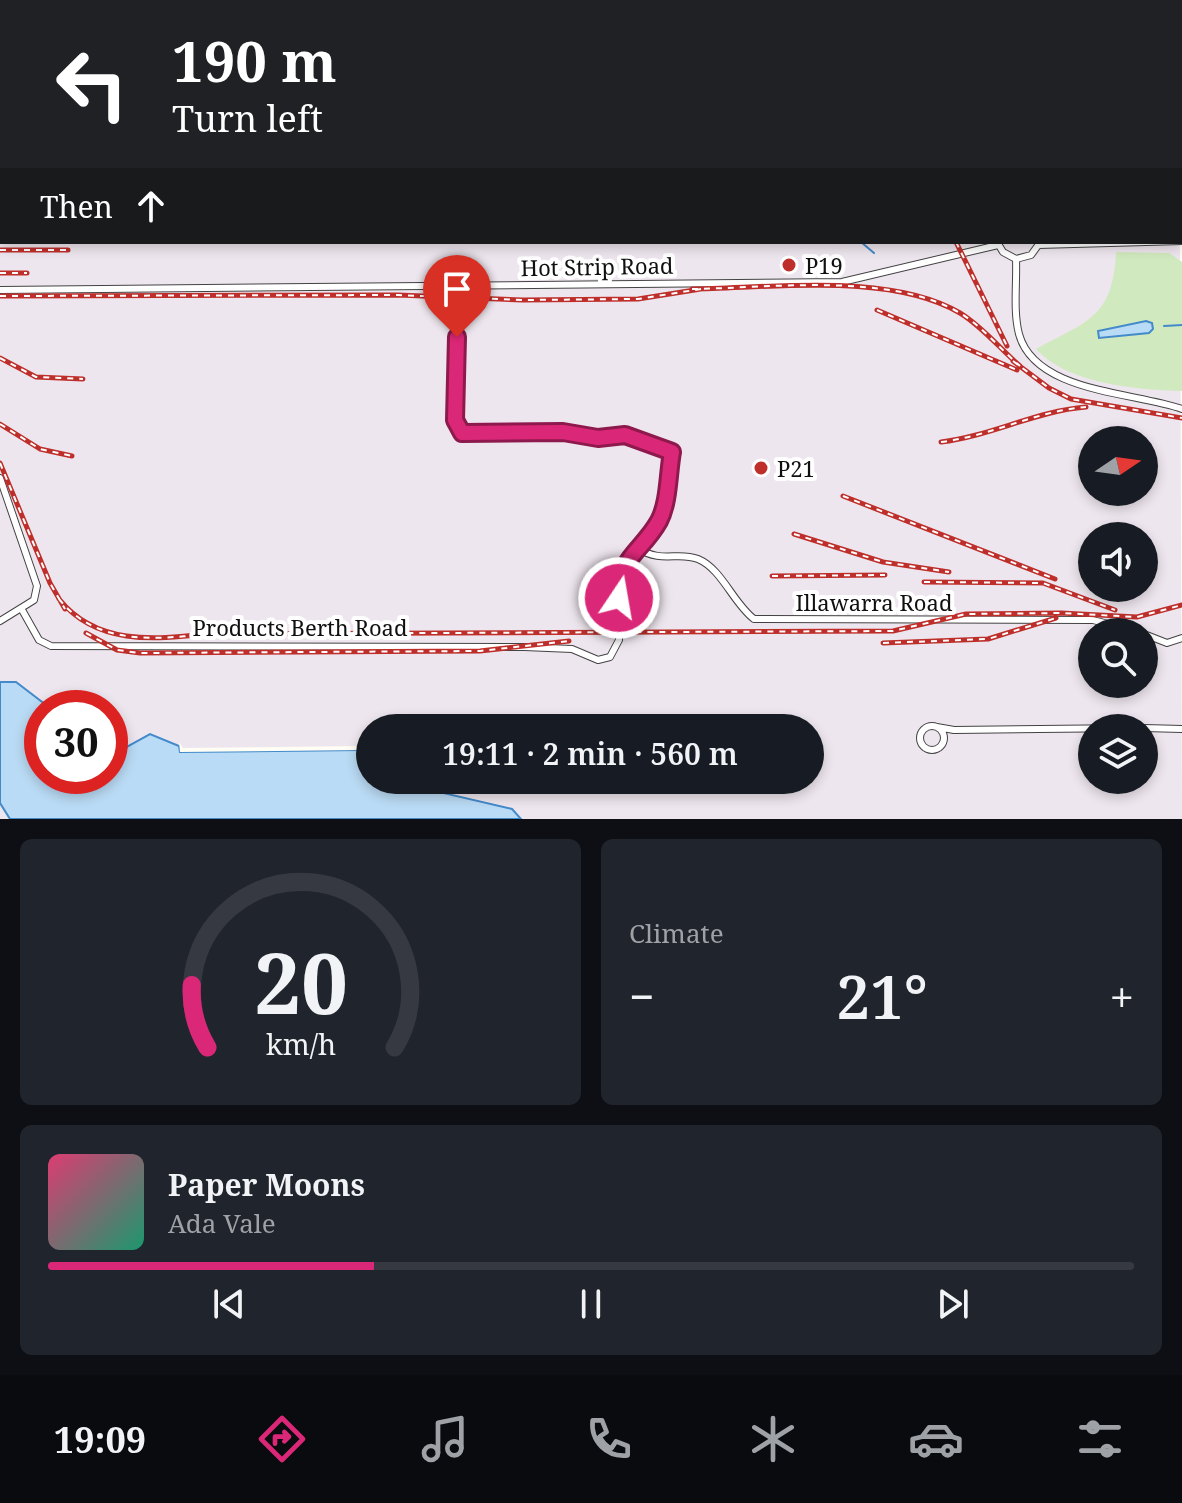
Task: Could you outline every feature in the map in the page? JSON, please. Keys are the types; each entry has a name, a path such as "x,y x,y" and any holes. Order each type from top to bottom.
{"street":[{"path":"998,244 1006,255 1016,259 1031,255 1038,244"},
{"name":"Hot Strip Road","path":"0,290 842,282 998,244"},
{"path":"1016,259 1019,333 1042,366 1055,374 1109,392 1182,409"},
{"path":"457,286 457,429 462,433 563,432 598,438 633,435 672,452 664,507 658,522 637,548"},
{"path":"0,478 31,561 37,586 34,600 0,621"},
{"name":"Illawarra Road","path":"637,548 661,559 696,558 711,568 742,610 754,619 1078,620"},
{"name":"Products Berth Road","path":"21,608 39,640 51,646 524,647 572,649 598,660 610,657 618,646 619,576 637,548"},
{"name":"Illawarra Road","path":"1158,640 1167,643 1182,638"},
{"path":"937,727 944,735 942,746"},
{"path":"963,729 942,746 929,750 920,741 924,729 937,727 1078,728"},
{"path":"1158,728 1182,729"}],"shaded area":[{"path":"0,244 1180,244 1182,819 448,819 445,794 824,794 824,714 356,714 356,778 230,819 0,819"}],"green space":[{"path":"1116,252 1169,253 1182,262 1182,391 1104,383 1066,370 1036,349 1083,323 1103,304 1110,291"}],"water":[{"path":"1146,321 1152,323 1153,329 1149,333 1099,338 1098,331"},
{"path":"0,682 16,682 26,690 24,690 24,794 128,794 128,746 150,734 179,746 180,752 356,750 356,794 448,794 512,809 521,819 10,819 0,803"}],"pier":[{"path":"179,742 183,748 356,746 356,750 180,752"}],"waterway":[{"path":"863,244 874,253"},
{"path":"1164,326 1182,325"}],"railway":[{"path":"957,244 1007,346"},
{"path":"0,250 68,250"},
{"path":"0,273 27,273"},
{"path":"692,289 830,285 900,292 932,300 960,313 1020,366"},
{"path":"0,296 398,295 523,300 638,299 701,289"},
{"path":"877,310 1017,370"},
{"path":"0,358 36,377 83,379"},
{"path":"1013,361 1049,388 1071,399 1182,418"},
{"path":"941,442 978,435 1049,413 1086,407"},
{"path":"0,424 40,449 72,456"},
{"path":"0,463 50,583 65,609"},
{"path":"843,496 1055,579"},
{"path":"794,534 883,562 949,572"},
{"path":"772,576 885,575"},
{"path":"924,582 1043,583 1115,610"},
{"path":"59,599 90,625 108,632 146,638 206,634 893,631 966,614 1061,613 1137,617 1182,605"},
{"path":"883,643 988,639 1056,618"},
{"path":"86,633 117,650 140,653 480,651 569,641"}],"place":[{"name":"P19","path":"789,265"},
{"name":"P21","path":"761,468"}],"route":[{"path":"457,337 455,420 457,429 462,433 563,432 598,438 633,435 672,452 664,507 658,522 622,568 619,598"}]}
